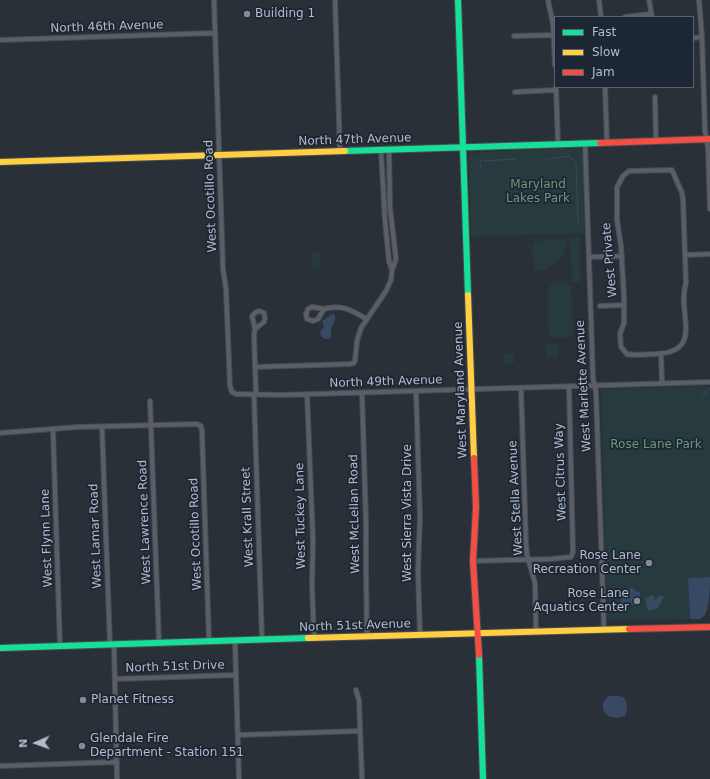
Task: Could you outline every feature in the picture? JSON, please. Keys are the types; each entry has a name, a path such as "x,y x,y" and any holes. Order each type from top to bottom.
{"street":[{"name":"West Ocotillo Road","path":"214,0 223,269 226,289 230,386 232,392"},
{"path":"335,0 340,151"},
{"name":"West Maryland Avenue","path":"458,0 476,507 473,561 478,633 480,640 483,779"},
{"path":"514,36 554,35 548,0"},
{"path":"599,0 602,16"},
{"path":"638,16 652,15 649,0"},
{"path":"699,0 702,37 705,131 708,139 710,209"},
{"name":"North 46th Avenue","path":"0,40 215,34"},
{"path":"694,38 702,37"},
{"path":"515,92 556,88 558,144"},
{"path":"605,88 607,142"},
{"path":"655,97 656,141"},
{"name":"North 47th Avenue","path":"0,162 708,139"},
{"name":"West Marlette Avenue","path":"585,143 594,385 596,392 604,629"},
{"path":"381,150 385,221 392,270"},
{"path":"255,367 354,363 356,358 357,337 366,319 386,291 391,280 392,270 396,260 391,211 389,150"},
{"name":"West Private","path":"661,354 630,354 624,351 621,347 620,334 624,323 624,305 622,256 617,222 616,192 618,183 629,171 672,170 682,194 685,255"},
{"path":"662,383 661,354 674,351 682,345 686,332 684,292 686,283 685,255 710,254"},
{"path":"589,257 622,256"},
{"path":"600,306 624,305"},
{"path":"324,309 315,321 311,321 306,317 306,312 310,308 324,309 335,306 354,311 366,319"},
{"name":"West Krall Street","path":"255,329 255,394 262,640"},
{"name":"North 49th Avenue","path":"232,392 236,394 362,393 710,382"},
{"name":"West Citrus Way","path":"529,560 571,557 574,552 569,386"},
{"name":"West Stella Avenue","path":"521,388 526,543 535,583 536,631"},
{"name":"West Sierra Vista Drive","path":"416,391 420,517 418,571 420,634"},
{"name":"West McLellan Road","path":"362,393 366,523 367,636"},
{"name":"West Tuckey Lane","path":"307,394 313,540 312,585 314,638"},
{"name":"West Lawrence Road","path":"150,401 159,643"},
{"name":"West Ocotillo Road","path":"151,426 197,424 201,426 209,641"},
{"path":"0,432 151,426"},
{"name":"West Lamar Road","path":"102,428 115,679 117,779"},
{"name":"West Flynn Lane","path":"53,429 60,646"},
{"path":"473,561 529,560"},
{"name":"North 51st Avenue","path":"0,648 420,634 710,627"},
{"path":"235,641 239,779"},
{"name":"North 51st Drive","path":"115,679 236,675"},
{"path":"356,690 359,700 362,779"},
{"path":"238,735 360,731"},
{"path":"0,766 117,762"}],"green space":[{"name":"Maryland Lakes Park","path":"579,148 582,151 585,233 471,237 469,156 471,153"},
{"path":"580,237 581,282 572,282 570,238"},
{"path":"567,239 565,251 558,262 548,269 535,272 532,248 535,241"},
{"path":"320,252 321,267 313,267 312,253"},
{"path":"564,280 571,286 573,337 549,338 547,291 553,281"},
{"path":"546,344 558,344 559,357 546,357"},
{"path":"504,353 514,353 514,363 504,364"},
{"name":"Rose Lane Park","path":"710,387 710,577 688,578 690,619 610,621 607,618 601,391 603,389"}],"water":[{"path":"332,314 335,315 335,321 331,328 331,336 329,339 325,339 321,336 320,332 324,327 322,321"},
{"path":"710,577 707,611 701,619 690,619 688,578"},
{"path":"631,588 634,588 635,591 640,592 640,596 636,600 635,605 630,603 628,604 627,607 629,607 627,611 620,608 622,605 620,600"},
{"path":"653,595 656,600 659,595 664,597 658,608 650,611 647,608 645,598"},
{"path":"609,696 621,696 625,699 627,702 627,712 625,716 618,718 612,717 604,712 603,703"}],"waterway":[{"path":"546,159 569,156 576,163 579,223"},
{"path":"481,168 480,161 517,159"},
{"path":"701,399 710,388"}],"traffic: fast":[{"path":"458,0 468,295"},
{"path":"345,151 600,143"},
{"path":"0,648 308,638"},
{"path":"479,655 483,779"}],"traffic: slow":[{"path":"0,162 345,151"},
{"path":"468,295 474,458"},
{"path":"308,638 629,629"}],"traffic: jam":[{"path":"600,143 710,139"},
{"path":"474,458 476,507 473,561 479,655"},
{"path":"629,629 710,627"}],"place":[{"name":"Building 1","path":"247,14"},
{"name":"Rose Lane Recreation Center","path":"649,563"},
{"name":"Rose Lane Aquatics Center","path":"637,601"},
{"name":"Planet Fitness","path":"83,700"},
{"name":"Glendale Fire Department - Station 151","path":"82,746"}]}
